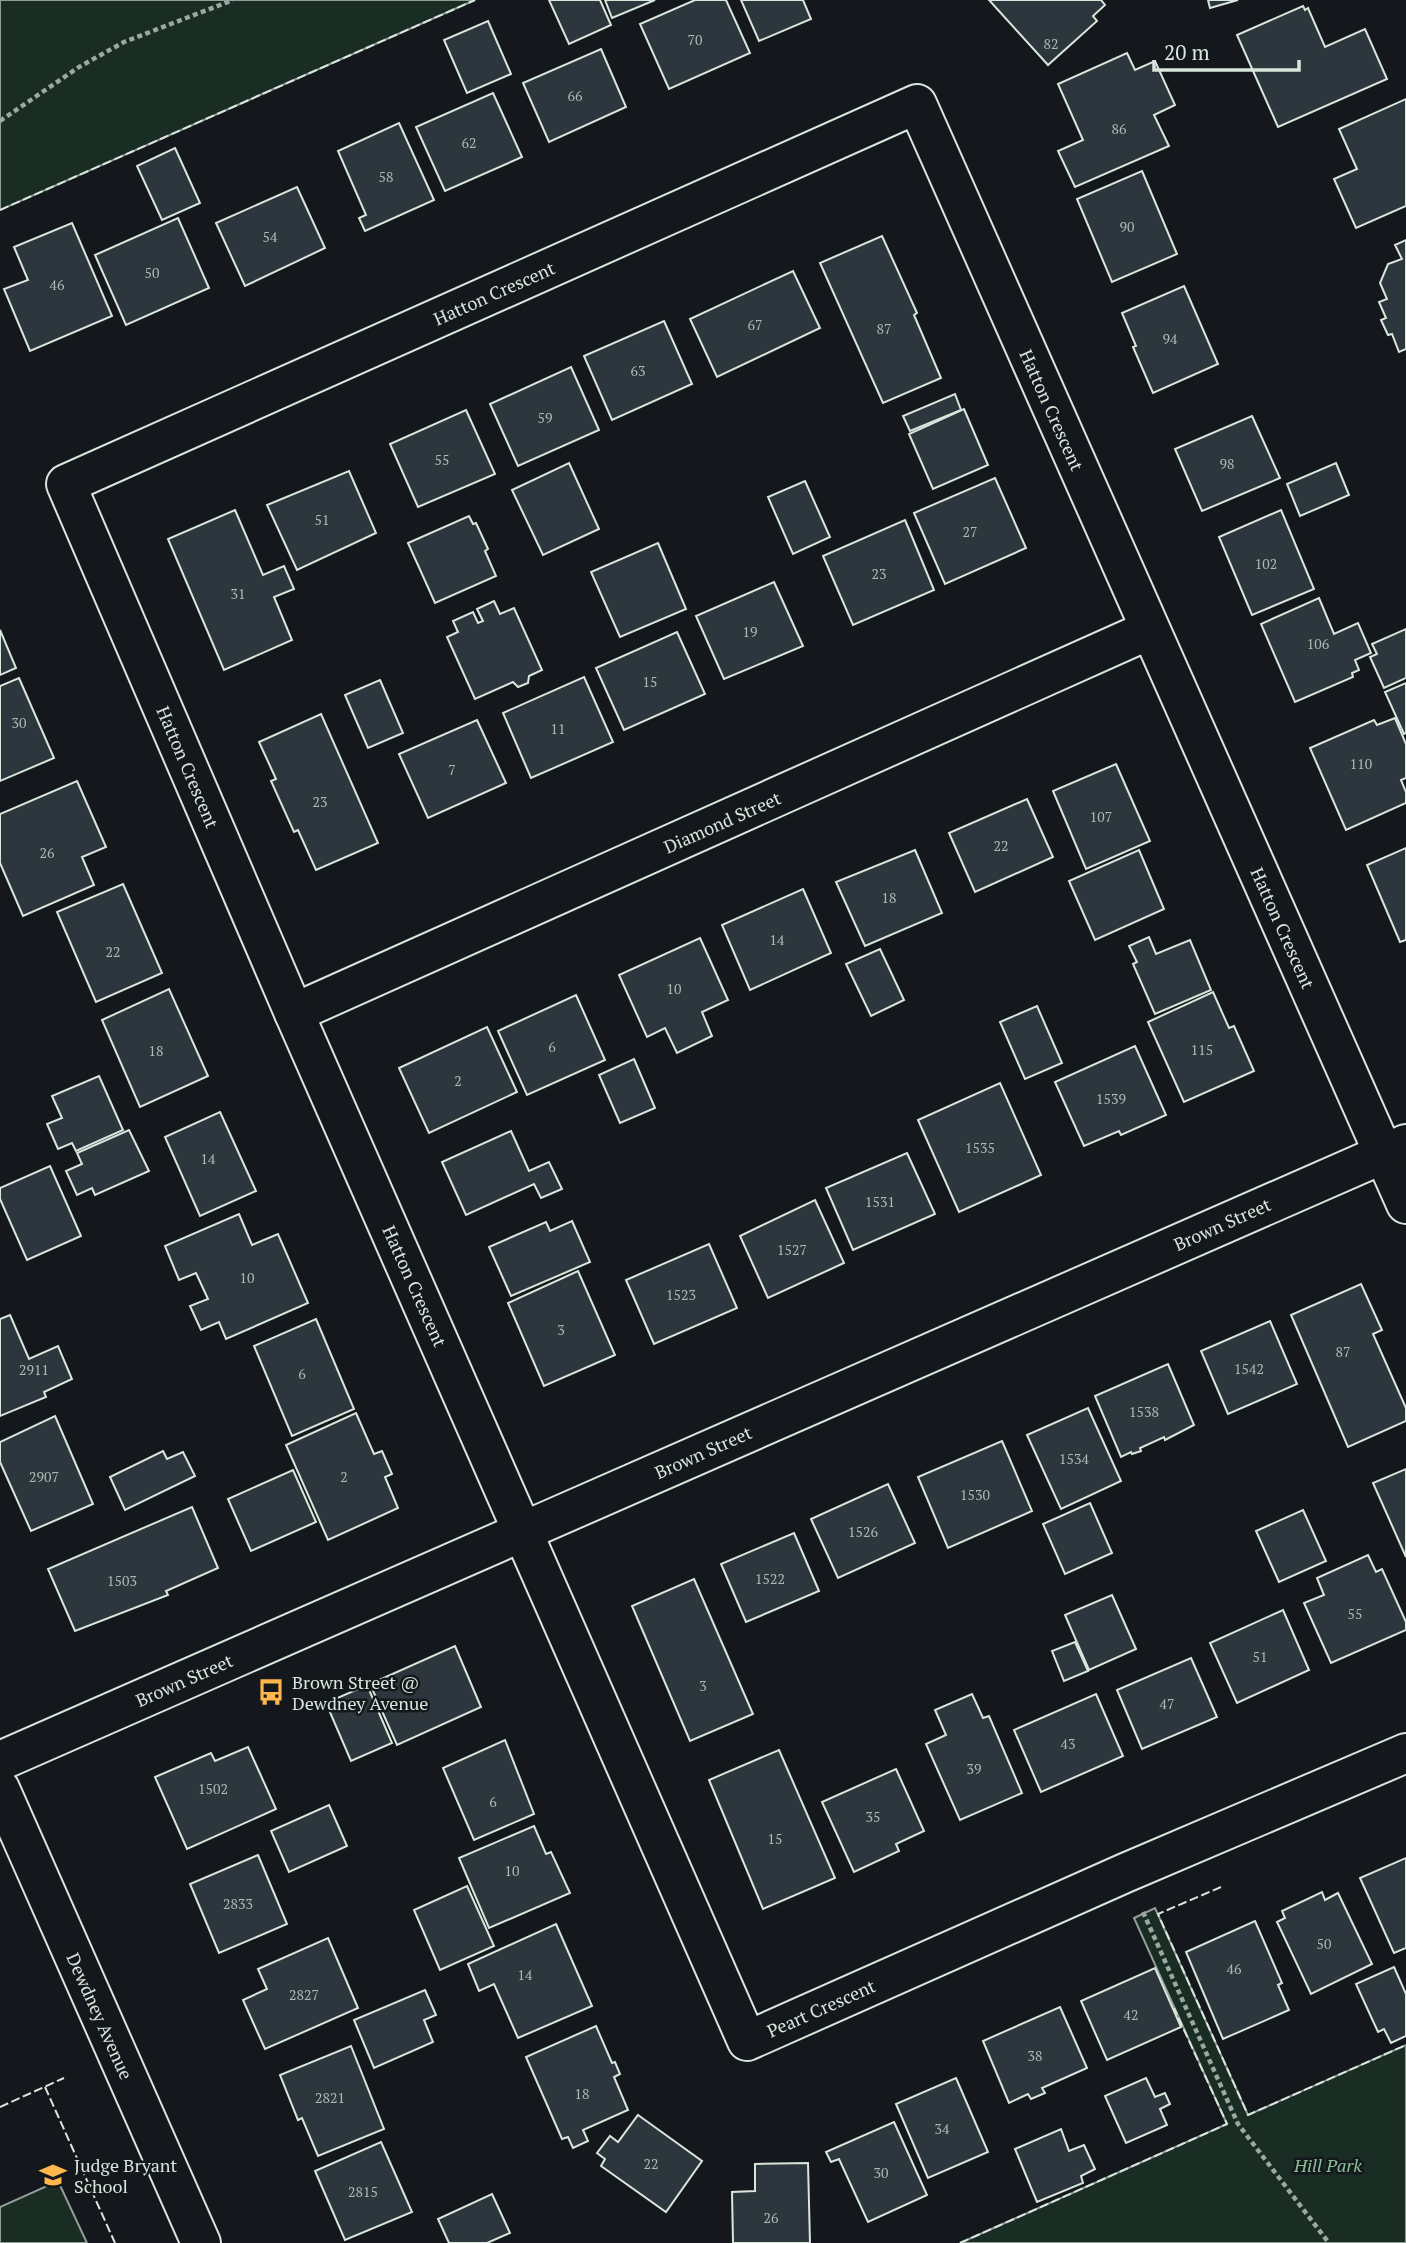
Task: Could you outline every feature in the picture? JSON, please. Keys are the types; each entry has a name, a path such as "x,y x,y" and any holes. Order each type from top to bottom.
{"street":[{"name":"Hatton Crescent","path":"524,1531 295,1013 66,484 917,104 1149,630 1395,1149"},
{"name":"Diamond Street","path":"295,1013 1149,630"},
{"path":"1395,1149 1406,1204"},
{"name":"Brown Street","path":"0,1761 1395,1149"},
{"name":"Peart Crescent","path":"524,1531 747,2041 1125,1873 1406,1753"},
{"name":"Dewdney Avenue","path":"0,1789 201,2243"}],"path":[{"path":"0,121 79,68 124,42 233,0"},
{"path":"1125,1873 1238,2124 1329,2243"}],"green space":[{"path":"0,0 475,0 0,210"},
{"name":"Hill Park","path":"1155,1908 1248,2115 1406,2045 1406,2243 960,2243 1227,2124 1134,1918"},
{"path":"58,2181 87,2243 0,2243 0,2207"}],"building":[{"path":"549,0 600,0 611,25 569,44"},
{"path":"605,0 655,0 612,18"},
{"path":"695,0 726,0 750,53 669,89 640,24"},
{"path":"741,0 803,0 811,19 759,41"},
{"path":"989,0 1101,0 1105,5 1093,16 1097,21 1048,65"},
{"path":"1208,0 1238,0 1210,8"},
{"path":"1303,6 1305,10 1308,8 1325,47 1365,29 1387,79 1278,127 1237,35"},
{"path":"488,21 511,74 467,93 444,40"},
{"path":"601,49 626,107 549,142 523,83"},
{"path":"1127,53 1135,70 1155,61 1175,105 1154,115 1169,146 1075,187 1058,151 1083,140 1058,84"},
{"path":"493,93 522,157 445,191 416,127"},
{"path":"1406,99 1406,206 1356,228 1334,179 1357,169 1339,129"},
{"path":"399,123 434,200 365,231 359,218 366,215 338,151"},
{"path":"175,148 200,203 162,220 137,166"},
{"path":"1142,171 1177,254 1112,282 1077,199"},
{"path":"297,187 325,248 245,286 216,223"},
{"path":"178,218 209,288 126,325 95,255"},
{"path":"72,223 112,316 30,351 4,289 28,280 14,247"},
{"path":"882,236 917,313 914,315 941,378 883,403 820,263"},
{"path":"1406,240 1406,349 1399,352 1392,334 1388,335 1381,320 1386,318 1379,302 1387,299 1380,283 1388,264 1402,259 1395,245"},
{"path":"793,271 820,328 717,377 690,319"},
{"path":"1184,286 1218,364 1153,393 1122,313"},
{"path":"664,321 692,384 612,420 584,356"},
{"path":"571,367 599,430 518,466 490,404"},
{"path":"955,394 961,410 910,431 903,416"},
{"path":"964,409 988,465 933,489 909,434"},
{"path":"466,410 495,474 418,507 390,444"},
{"path":"1252,416 1280,478 1202,511 1175,449"},
{"path":"569,463 599,529 543,555 512,490"},
{"path":"1336,463 1349,495 1300,516 1287,484"},
{"path":"349,471 376,533 297,570 267,505"},
{"path":"995,478 1026,548 945,584 914,513"},
{"path":"805,481 830,537 793,554 768,497"},
{"path":"235,510 263,575 284,566 294,589 274,597 292,640 224,670 168,539"},
{"path":"1281,510 1314,589 1252,615 1219,537"},
{"path":"469,516 473,524 476,523 488,549 485,551 496,576 435,603 408,543"},
{"path":"905,520 934,590 853,625 823,556"},
{"path":"658,543 686,609 620,637 591,572"},
{"path":"774,582 803,646 724,679 696,616"},
{"path":"1319,598 1334,634 1358,623 1371,653 1355,660 1359,670 1352,673 1353,677 1295,702 1261,624"},
{"path":"494,601 500,614 514,608 542,670 529,676 528,683 518,687 513,682 475,699 447,637 458,632 453,621 473,612 478,623 483,621 477,609"},
{"path":"1406,629 1406,678 1384,688 1370,657 1377,654 1372,644"},
{"path":"0,630 16,668 0,675"},
{"path":"677,632 705,694 624,730 596,668"},
{"path":"584,677 613,742 531,778 503,713"},
{"path":"19,678 54,758 0,781 0,686"},
{"path":"380,680 403,733 368,748 345,695"},
{"path":"1406,683 1406,733 1404,734 1385,692"},
{"path":"321,714 378,843 316,870 298,830 294,832 271,781 276,779 259,742"},
{"path":"1395,718 1406,744 1406,778 1401,780 1406,792 1406,803 1346,830 1310,748 1374,720 1377,725"},
{"path":"477,720 506,783 428,818 399,754"},
{"path":"1116,764 1150,841 1086,869 1053,791"},
{"path":"77,781 106,847 82,857 94,885 23,916 0,863 0,814"},
{"path":"1027,799 1053,857 975,892 949,833"},
{"path":"1406,848 1406,940 1400,942 1367,865"},
{"path":"915,850 942,913 865,946 836,882"},
{"path":"1139,850 1164,909 1095,940 1069,881"},
{"path":"123,884 162,973 96,1002 57,912"},
{"path":"803,889 831,953 750,990 722,925"},
{"path":"1149,937 1156,954 1190,940 1211,990 1155,1014 1133,964 1137,962 1129,946"},
{"path":"700,938 728,1000 702,1012 712,1036 677,1053 665,1028 647,1037 619,975"},
{"path":"880,949 904,1000 871,1016 846,964"},
{"path":"169,989 208,1076 140,1107 102,1020"},
{"path":"1213,992 1229,1028 1234,1026 1254,1071 1184,1102 1148,1022"},
{"path":"576,995 605,1060 527,1095 498,1031"},
{"path":"1037,1006 1062,1063 1025,1079 1000,1022"},
{"path":"487,1027 517,1092 429,1133 399,1068"},
{"path":"1135,1046 1166,1115 1121,1135 1119,1131 1084,1146 1055,1082"},
{"path":"634,1059 655,1108 620,1123 599,1075"},
{"path":"99,1076 123,1130 76,1151 72,1143 58,1149 47,1124 62,1118 52,1096"},
{"path":"1000,1083 1041,1175 959,1212 918,1120"},
{"path":"220,1112 256,1191 200,1216 165,1137"},
{"path":"129,1130 149,1171 95,1195 92,1188 77,1195 66,1171 82,1164 77,1153"},
{"path":"511,1131 529,1171 549,1162 562,1189 541,1198 534,1184 466,1215 442,1162"},
{"path":"907,1153 935,1214 853,1250 826,1188"},
{"path":"50,1166 81,1236 27,1260 0,1199 0,1188"},
{"path":"815,1200 844,1263 768,1298 740,1236"},
{"path":"239,1214 252,1245 278,1234 308,1303 226,1339 219,1322 201,1330 190,1306 208,1299 196,1273 179,1280 165,1246"},
{"path":"572,1221 590,1262 511,1296 489,1247 546,1222 550,1231"},
{"path":"709,1244 737,1308 654,1344 626,1280"},
{"path":"578,1271 615,1355 544,1386 508,1303"},
{"path":"1361,1284 1382,1330 1373,1334 1406,1408 1406,1421 1348,1447 1291,1315"},
{"path":"10,1315 29,1359 58,1346 72,1379 44,1392 46,1397 0,1416 0,1319"},
{"path":"316,1319 354,1409 292,1436 254,1346"},
{"path":"1270,1321 1297,1384 1228,1414 1201,1351"},
{"path":"1168,1364 1194,1425 1165,1440 1164,1437 1140,1448 1141,1451 1121,1457 1095,1396"},
{"path":"1088,1408 1121,1481 1061,1509 1027,1435"},
{"path":"356,1413 374,1454 382,1451 392,1474 385,1477 398,1508 328,1540 286,1445"},
{"path":"55,1416 93,1504 31,1531 0,1462 0,1442"},
{"path":"1002,1441 1032,1511 948,1548 918,1477"},
{"path":"163,1451 167,1459 183,1452 195,1476 125,1510 110,1477"},
{"path":"1406,1469 1406,1557 1373,1483"},
{"path":"293,1470 316,1522 251,1551 228,1499"},
{"path":"888,1484 915,1543 838,1578 811,1519"},
{"path":"1090,1503 1112,1553 1065,1574 1043,1524"},
{"path":"192,1507 218,1568 166,1591 168,1595 75,1631 48,1569"},
{"path":"1303,1510 1326,1561 1279,1582 1256,1531"},
{"path":"794,1533 819,1591 746,1622 721,1564"},
{"path":"1368,1555 1376,1572 1382,1569 1406,1622 1406,1630 1331,1663 1304,1603 1324,1595 1317,1578"},
{"path":"694,1579 753,1714 690,1741 632,1606"},
{"path":"1112,1595 1136,1649 1089,1670 1065,1615"},
{"path":"1283,1610 1309,1670 1237,1703 1210,1643"},
{"path":"1075,1642 1088,1671 1064,1681 1052,1651"},
{"path":"455,1646 481,1707 397,1745 370,1684"},
{"path":"1191,1658 1217,1717 1142,1749 1117,1690"},
{"path":"367,1685 392,1743 351,1761 326,1703"},
{"path":"972,1694 983,1718 989,1716 1022,1793 960,1820 926,1744 946,1735 935,1710"},
{"path":"1096,1694 1123,1756 1041,1792 1014,1730"},
{"path":"505,1740 534,1814 474,1840 443,1768"},
{"path":"248,1747 276,1809 187,1849 155,1777 211,1753 215,1761"},
{"path":"779,1750 835,1878 763,1909 709,1780"},
{"path":"896,1769 924,1831 896,1844 899,1851 854,1872 822,1802"},
{"path":"329,1805 347,1846 289,1872 271,1831"},
{"path":"534,1826 546,1854 551,1852 570,1893 489,1928 459,1858"},
{"path":"258,1855 287,1924 219,1953 190,1884"},
{"path":"1406,1858 1406,1948 1394,1953 1360,1878"},
{"path":"467,1886 494,1946 440,1970 414,1910"},
{"path":"1322,1892 1325,1900 1338,1893 1372,1964 1311,1994 1277,1922 1285,1918 1282,1911"},
{"path":"1255,1921 1282,1983 1278,1985 1289,2010 1223,2039 1186,1952"},
{"path":"556,1924 592,2006 518,2038 494,1984 479,1991 468,1964"},
{"path":"328,1938 358,2008 265,2049 243,2000 267,1989 258,1969"},
{"path":"1394,1967 1406,1994 1406,2036 1391,2043 1384,2029 1378,2032 1356,1984"},
{"path":"1155,1968 1181,2027 1107,2060 1081,2001"},
{"path":"425,1990 436,2015 424,2020 433,2042 374,2068 354,2020"},
{"path":"1060,2007 1087,2068 1042,2088 1045,2093 1031,2099 1028,2094 1009,2103 983,2041"},
{"path":"596,2026 612,2063 615,2062 620,2074 614,2077 628,2110 583,2130 588,2141 573,2148 568,2137 562,2139 526,2057"},
{"path":"351,2046 384,2129 318,2156 302,2118 298,2120 280,2075"},
{"path":"956,2078 988,2152 928,2178 896,2104"},
{"path":"1146,2078 1155,2097 1165,2093 1170,2104 1160,2109 1167,2125 1126,2143 1105,2096"},
{"path":"638,2115 702,2161 666,2212 601,2166 605,2159 597,2153 610,2136 618,2142"},
{"path":"894,2122 927,2195 868,2222 839,2159 831,2162 826,2152"},
{"path":"1061,2129 1069,2151 1084,2145 1095,2169 1081,2176 1083,2183 1037,2202 1015,2149"},
{"path":"381,2142 412,2212 345,2240 315,2171"},
{"path":"808,2163 810,2243 733,2243 732,2192 755,2191 755,2164"},
{"path":"492,2194 510,2233 487,2243 449,2243 438,2219"}],"fence":[{"path":"0,210 475,0"},
{"path":"1221,1887 1158,1914 1248,2115 1406,2045"},
{"path":"960,2243 1227,2124 1174,2008"},
{"path":"0,2107 64,2078"},
{"path":"45,2087 115,2243"}],"place":[{"name":"Brown Street @ Dewdney Avenue","path":"271,1692"},
{"name":"Judge Bryant School","path":"53,2175"}]}
